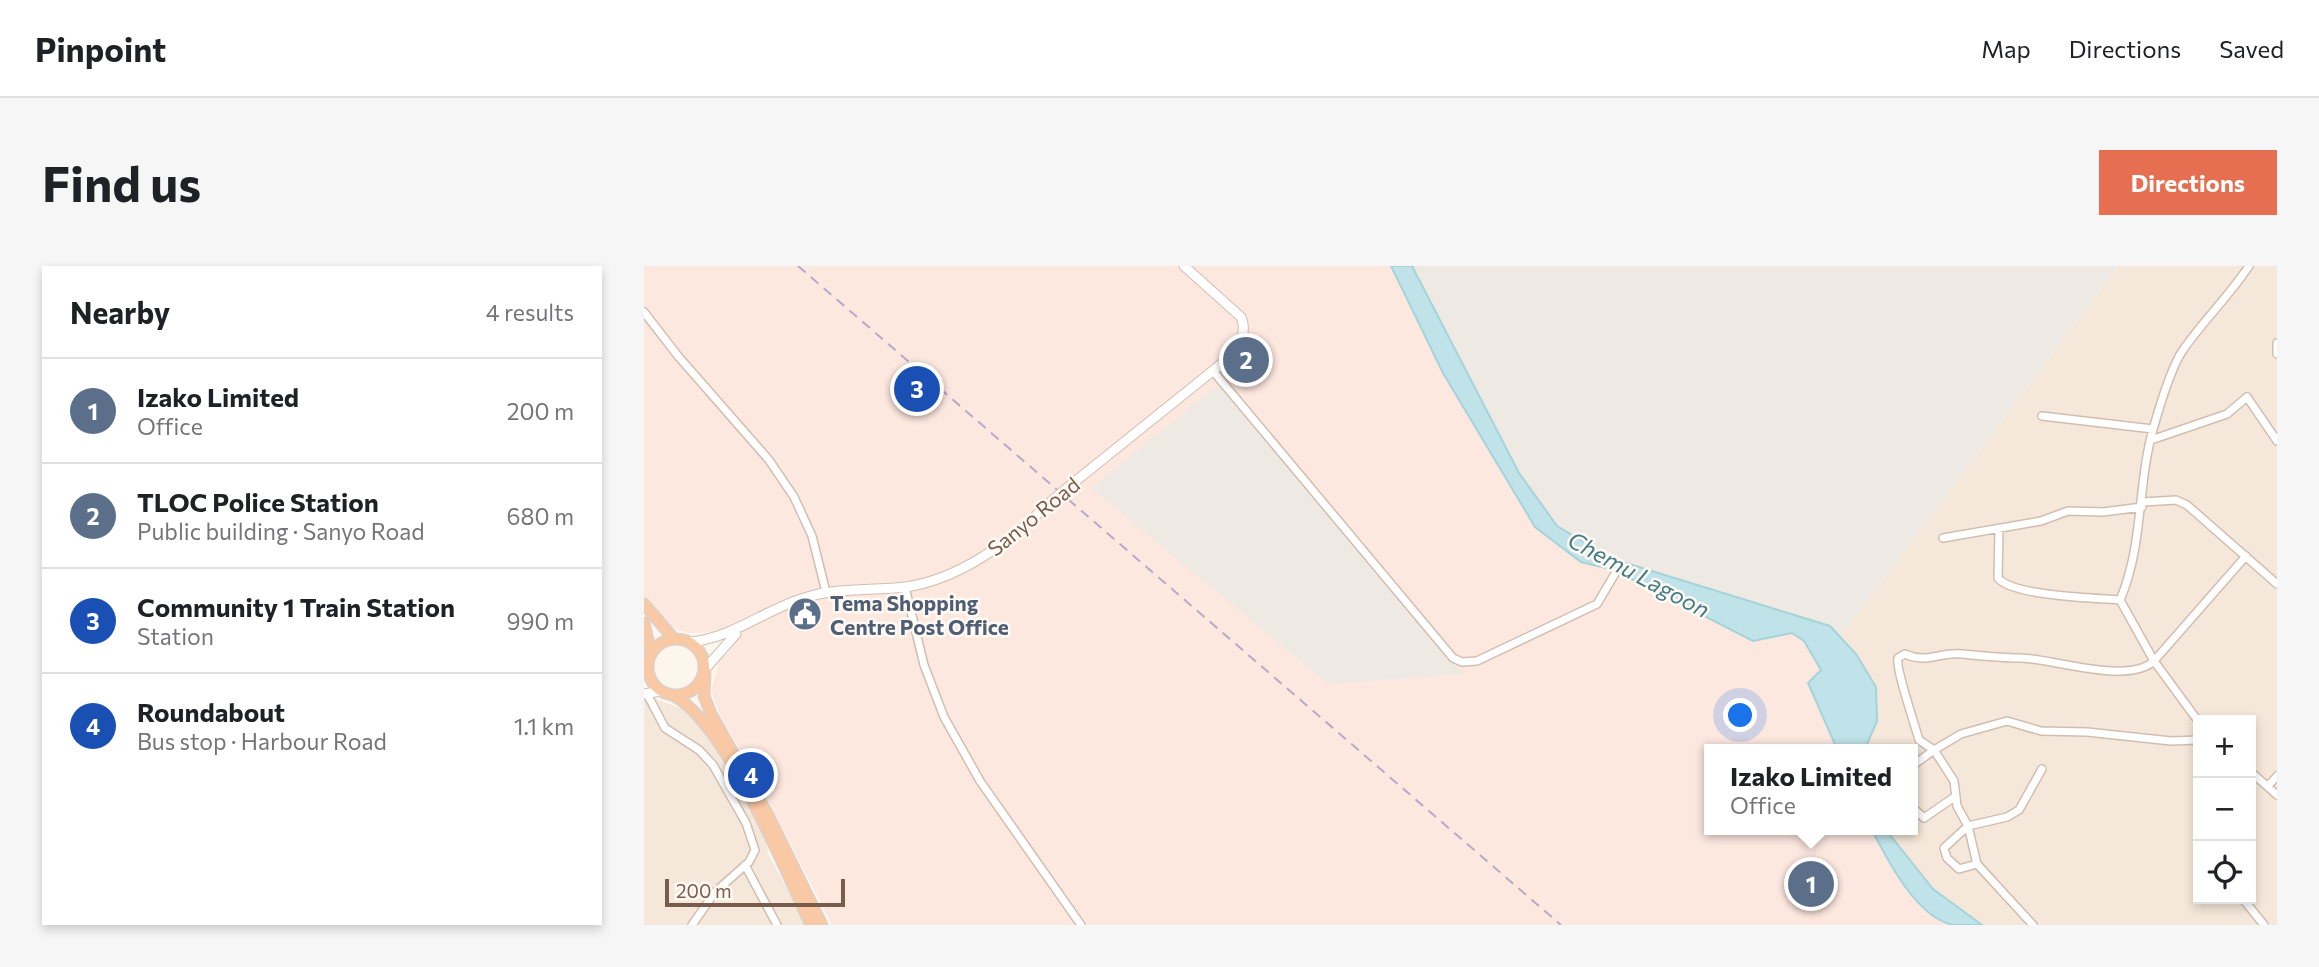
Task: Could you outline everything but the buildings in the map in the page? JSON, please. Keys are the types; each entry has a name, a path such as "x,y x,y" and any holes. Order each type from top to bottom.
{"highway":[{"path":"644,604 674,639"},
{"path":"644,623 650,678 660,691 674,696 694,709 731,765 811,925"},
{"path":"648,662 661,643 674,639 690,642 702,655 705,670 704,696 711,713 768,815 822,925"},
{"path":"674,696 694,689 705,670"}],"street":[{"name":"Sanyo Road","path":"690,642 719,638 783,606 826,592 905,587 949,574 975,561 1213,371 1239,345 1243,335 1241,317 1184,266"},
{"path":"2120,600 2127,585 2143,505 2153,429 2181,352 2249,266"},
{"path":"644,312 678,356 769,460 794,497 812,536 826,592"},
{"path":"2277,343 2277,354"},
{"path":"1213,371 1453,658 1462,662 1477,661 1597,604 1616,572"},
{"path":"2151,440 2227,414 2247,397 2277,440"},
{"path":"2042,416 2153,429"},
{"path":"1943,538 2042,521 2068,511 2103,512 2176,500 2187,505 2277,584"},
{"path":"1999,528 1998,578 2003,583 2031,592 2120,600"},
{"path":"2033,925 1977,864 1968,826 1957,806 1954,781 1934,750 1919,740 1914,716 1897,669 1898,658 1905,654 1919,660 1958,654 2112,669 2143,668 2154,661 2246,556"},
{"path":"905,587 924,666 944,717 980,781 1081,925"},
{"path":"2120,600 2154,661 2194,715"},
{"name":"Sanyo Road","path":"705,670 724,644 746,626"},
{"path":"660,691 645,694 665,728 691,744 713,765 746,823 755,850 745,865 715,892 692,925"},
{"path":"1918,762 1934,750 1971,730 2007,721 2041,731 2087,732 2171,741 2193,740"},
{"path":"1977,864 1959,869 1944,853 1944,848 1968,826 2007,817 2019,810 2042,769"},
{"path":"2256,776 2277,795"},
{"path":"2268,786 2277,776"},
{"path":"1918,812 1924,818 1956,796"},
{"path":"745,865 777,925"},
{"path":"2247,904 2264,925"}],"shaded area":[{"path":"644,266 1391,266 1412,307 1581,562 1614,570 1752,640 1792,633 1804,641 1822,670 1809,684 1835,744 1704,744 1704,835 1875,835 1891,864 1934,915 1952,925 832,925 756,777 720,715 711,691 720,659 731,651 721,632 688,633 673,628 651,609 644,598"},
{"path":"1412,266 2118,266 1840,637 1830,626 1613,559 1557,526 1519,473"},
{"path":"2118,266 2277,266 2277,925 1982,925 1933,889 1890,835 1918,835 1918,744 1867,744 1877,721 1840,637"},
{"path":"1221,382 1464,674 1328,684 1091,488"},
{"path":"653,698 690,712 709,738 765,836 768,854 807,925 644,925 644,699"}],"water":[{"name":"Chemu Lagoon","path":"1391,266 1412,266 1519,473 1557,526 1613,559 1830,626 1856,654 1876,687 1877,721 1867,744 1835,744 1808,683 1821,670 1804,641 1792,633 1753,641 1614,570 1581,562 1535,527 1443,373"},
{"path":"1875,835 1890,835 1933,889 1982,925 1954,925 1928,912 1905,886"}],"railway":[{"path":"798,266 1561,925"}],"place":[{"name":"TLOC Police Station","path":"1246,360"},
{"name":"Community 1 Train Station","path":"917,389"},
{"name":"Tema Shopping Centre Post Office","path":"805,614"},
{"name":"Roundabout","path":"751,775"},
{"name":"Izako Limited","path":"1811,884"}]}
